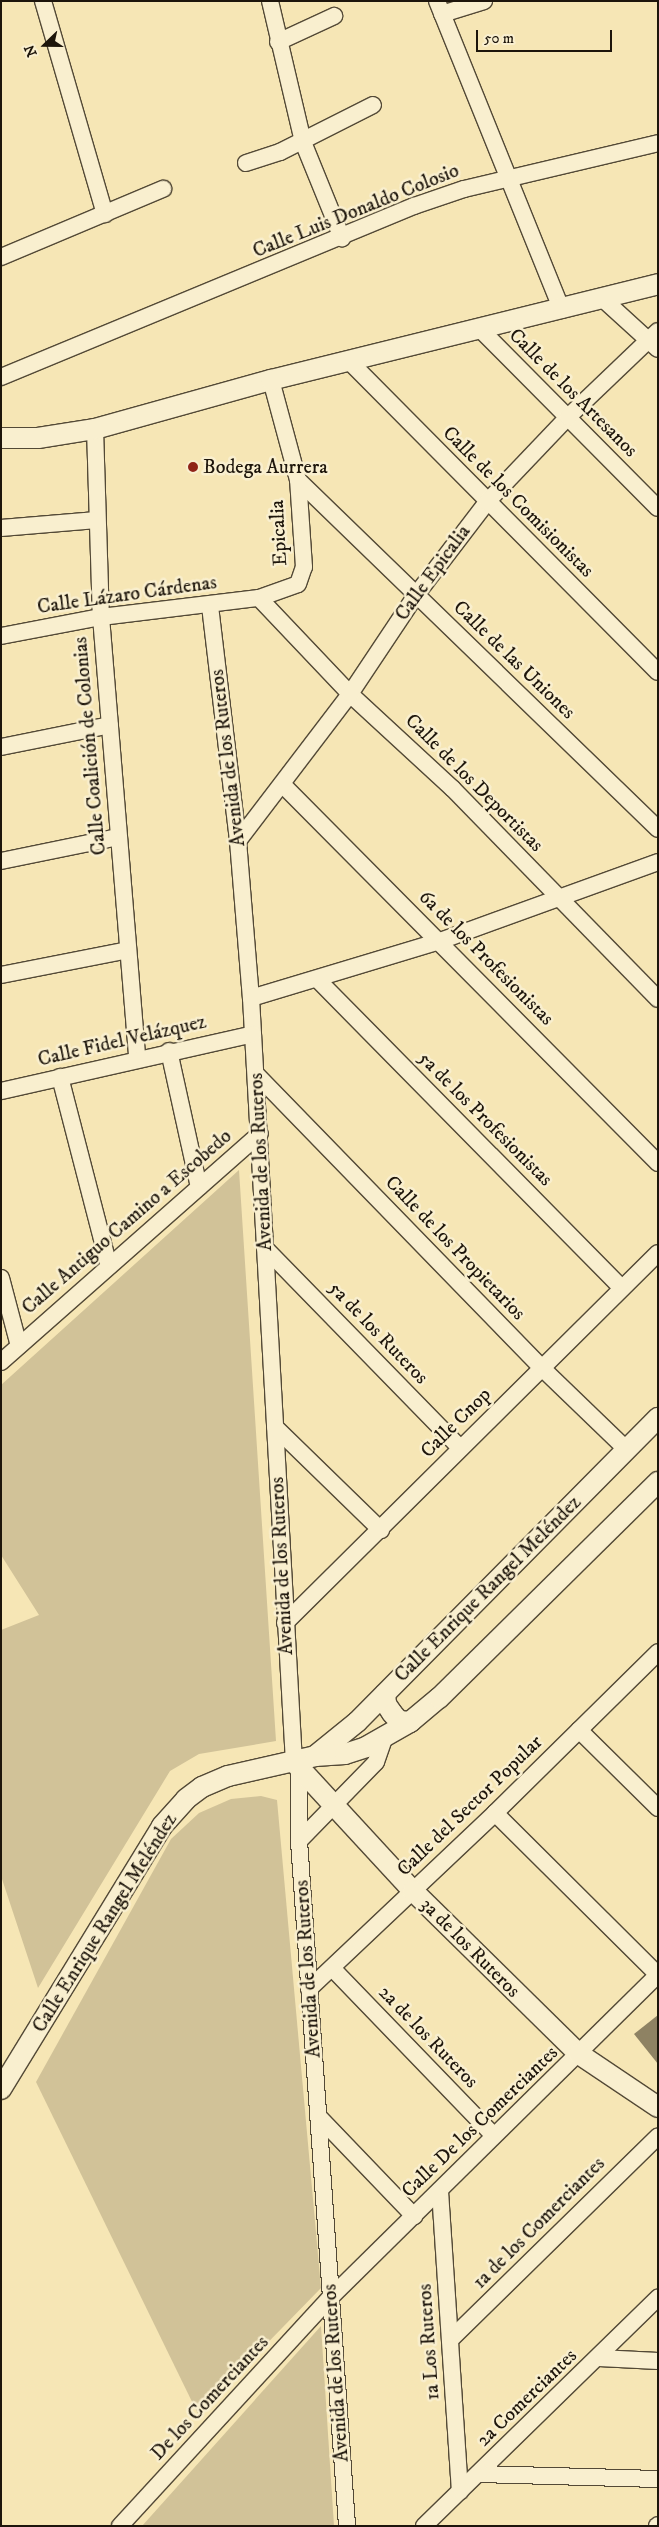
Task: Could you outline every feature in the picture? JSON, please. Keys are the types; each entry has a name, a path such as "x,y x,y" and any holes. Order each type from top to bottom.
{"street":[{"path":"43,1 105,214"},
{"path":"270,1 278,42 303,142 342,238"},
{"path":"484,1 440,8 510,177 562,310"},
{"path":"278,42 334,16"},
{"path":"246,163 303,142 373,105"},
{"name":"Calle Luis Donaldo Colosio","path":"1,376 162,313 414,206 510,177 658,143"},
{"path":"1,257 163,189"},
{"path":"1,438 38,438 95,429 271,380 562,310 658,284"},
{"path":"603,299 655,340"},
{"name":"Calle de los Artesanos","path":"480,329 658,508"},
{"name":"Calle Epicalia","path":"238,842 350,694 416,595 486,502 568,417 655,340"},
{"name":"Calle de los Comisionistas","path":"349,361 486,502 658,672"},
{"name":"Epicalia","path":"259,598 292,589 302,577 304,534 298,480 271,380"},
{"name":"Calle Coalición de Colonias","path":"95,429 101,617 138,1058"},
{"name":"Calle de las Uniones","path":"298,480 658,829"},
{"path":"1,528 97,520"},
{"name":"Calle Lázaro Cárdenas","path":"1,636 101,617 210,606 259,598"},
{"name":"Calle de los Deportistas","path":"259,598 350,694 453,789 658,999"},
{"name":"Avenida de los Ruteros","path":"210,606 238,842 252,998 285,1623 347,2526"},
{"path":"1,747 110,725"},
{"name":"6a de los Profesionistas","path":"282,784 440,941 658,1163"},
{"path":"1,861 118,836"},
{"path":"252,998 440,941 658,862"},
{"path":"1,975 128,950"},
{"name":"5a de los Profesionistas","path":"317,979 622,1288"},
{"name":"Calle Fidel Velázquez","path":"1,1091 138,1058 253,1034"},
{"path":"169,1051 200,1187"},
{"name":"Calle de los Propietarios","path":"256,1074 542,1368 626,1449"},
{"path":"60,1077 109,1266"},
{"name":"Calle Antiguo Camino a Escobedo","path":"1,1362 260,1134"},
{"name":"5a de los Ruteros","path":"265,1248 460,1448"},
{"name":"Calle Cnop","path":"285,1623 658,1253"},
{"path":"1,1278 18,1346"},
{"name":"Calle Enrique Rangel Meléndez","path":"1,2089 162,1826 180,1804 196,1790 214,1781 296,1766 316,1756 386,1694 658,1418"},
{"path":"275,1427 380,1530"},
{"name":"Calle Enrique Rangel Meléndez","path":"316,1756 345,1754 384,1739 410,1722 439,1698 657,1484"},
{"name":"Calle del Sector Popular","path":"309,1989 495,1813 658,1652"},
{"path":"386,1694 386,1704 392,1714 400,1721 410,1722"},
{"path":"579,1730 658,1808"},
{"path":"299,1841 376,1762 384,1739"},
{"name":"3a de los Ruteros","path":"296,1766 412,1891 579,2054 658,2108"},
{"path":"495,1813 658,1975"},
{"name":"2a de los Ruteros","path":"332,1968 494,2136"},
{"name":"Calle De los Comerciantes","path":"330,2298 658,1975"},
{"path":"318,2116 414,2216"},
{"name":"1a de los Comerciantes","path":"450,2340 658,2136"},
{"name":"1a Los Ruteros","path":"440,2191 460,2491"},
{"name":"De los Comerciantes","path":"120,2526 330,2298"},
{"name":"2a Comerciantes","path":"424,2526 599,2358 658,2298"},
{"path":"599,2358 658,2361"},
{"path":"479,2474 658,2479"}],"shaded area":[{"path":"239,1170 276,1741 199,1754 170,1771 38,1988 1,1876 1,1630 39,1615 1,1555 1,1385"},
{"path":"261,1796 277,1800 321,2288 198,2414 36,2082 171,1839 199,1813 231,1799"},
{"path":"321,2326 334,2526 142,2526"}],"building":[{"path":"658,2015 658,2064 634,2034"}],"place":[{"name":"Bodega Aurrera","path":"193,467"}]}
